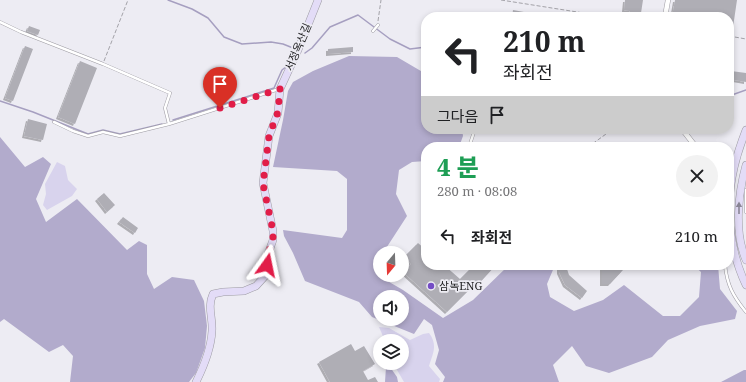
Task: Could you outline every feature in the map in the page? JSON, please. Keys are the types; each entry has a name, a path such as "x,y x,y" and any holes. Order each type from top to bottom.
{"street":[{"name":"서정옥산길","path":"196,382 210,348 212,330 210,302 213,294 244,291 256,286 266,276 268,254 273,240 273,231 263,184 269,136 278,112 280,89 298,50 318,0"},
{"path":"666,12 668,0"},
{"path":"734,166 746,130"},
{"path":"686,134 692,142"},
{"path":"746,165 739,200 739,226 746,260"},
{"path":"734,182 741,184"},
{"path":"734,251 736,262 746,285"}],"lane":[{"path":"0,22 170,93 165,108 169,124"},
{"path":"373,31 378,25"},
{"path":"54,122 88,136 103,132 120,136 169,124 280,89"},
{"path":"746,190 746,212"},
{"path":"725,270 726,280 735,298 746,312"}],"path":[{"path":"103,64 128,0"},
{"path":"378,25 381,0"},
{"path":"501,0 577,12"},
{"path":"734,37 746,39"},
{"path":"595,142 606,134"}],"shaded area":[{"path":"349,56 397,57 421,71 421,134 463,134 461,142 421,142 421,161 412,162 399,170 396,194 407,216 388,246 373,246 373,282 389,282 403,290 373,290 373,317 359,302 305,281 284,236 283,230 342,238 347,230 347,179 337,171 273,167 288,91 293,82 313,71"},
{"path":"0,137 25,167 43,157 51,164 36,199 46,222 77,199 127,250 139,241 147,245 147,274 154,289 172,277 194,280 204,301 207,326 205,348 196,373 189,382 70,382 73,356 63,345 49,352 4,319 0,322"},
{"path":"57,162 65,166 68,180 77,189 72,196 47,210 43,205 46,194 45,184"},
{"path":"504,270 553,270 547,284 550,297 574,311 603,300 624,285 663,316 680,316 699,297 701,272 699,270 718,270 720,289 737,311 735,319 700,326 668,340 652,357 609,373 586,366 572,346 553,365 559,382 443,382 445,377 435,364 439,350 432,325 424,319 414,334 394,326 409,326 409,294 443,318 473,300"},
{"path":"379,327 389,328 400,334 382,334"},
{"path":"429,333 432,337 434,349 429,366 440,379 439,382 404,382 397,370 409,370 409,339"},
{"path":"386,370 392,370 397,377 398,382 385,382"},
{"path":"746,370 746,382 721,382"}],"building":[{"path":"625,0 643,0 641,12 630,12 624,10"},
{"path":"675,0 737,0 734,20 734,12 673,12"},
{"path":"513,10 524,12 513,12"},
{"path":"29,26 40,30 38,35 27,31"},
{"path":"25,46 33,49 13,101 5,98"},
{"path":"353,47 353,52 328,54 328,49"},
{"path":"80,61 97,68 75,124 58,117"},
{"path":"734,71 746,73 746,82 734,80"},
{"path":"28,119 47,124 43,140 24,136"},
{"path":"104,193 115,205 107,212 97,199"},
{"path":"123,217 138,228 135,233 119,222"},
{"path":"418,243 421,246 421,270 450,270 460,279 469,270 491,270 474,289 472,287 447,312 409,277 409,266 411,264 409,262 409,252"},
{"path":"559,270 567,270 569,275 587,291 582,298 565,285"},
{"path":"602,270 623,270 610,284 602,284"},
{"path":"351,344 355,351 364,346 373,361 373,365 363,371 368,380 375,377 378,382 330,382 319,362"}],"waterway":[{"path":"168,0 192,9 208,18 224,37 242,44 271,42 283,44 293,48"},
{"path":"305,53 312,48 330,27 358,15 390,39 410,49 421,48"},
{"path":"173,120 274,88 282,70 287,66"},
{"path":"734,94 746,90"},
{"path":"0,101 33,112 88,134 103,130 120,134 162,124"}],"place":[{"name":"삼녹ENG","path":"431,286"}],"route":[{"path":"220,108 280,89 278,112 269,136 263,184 273,231 273,240 268,254 267,265"}]}
